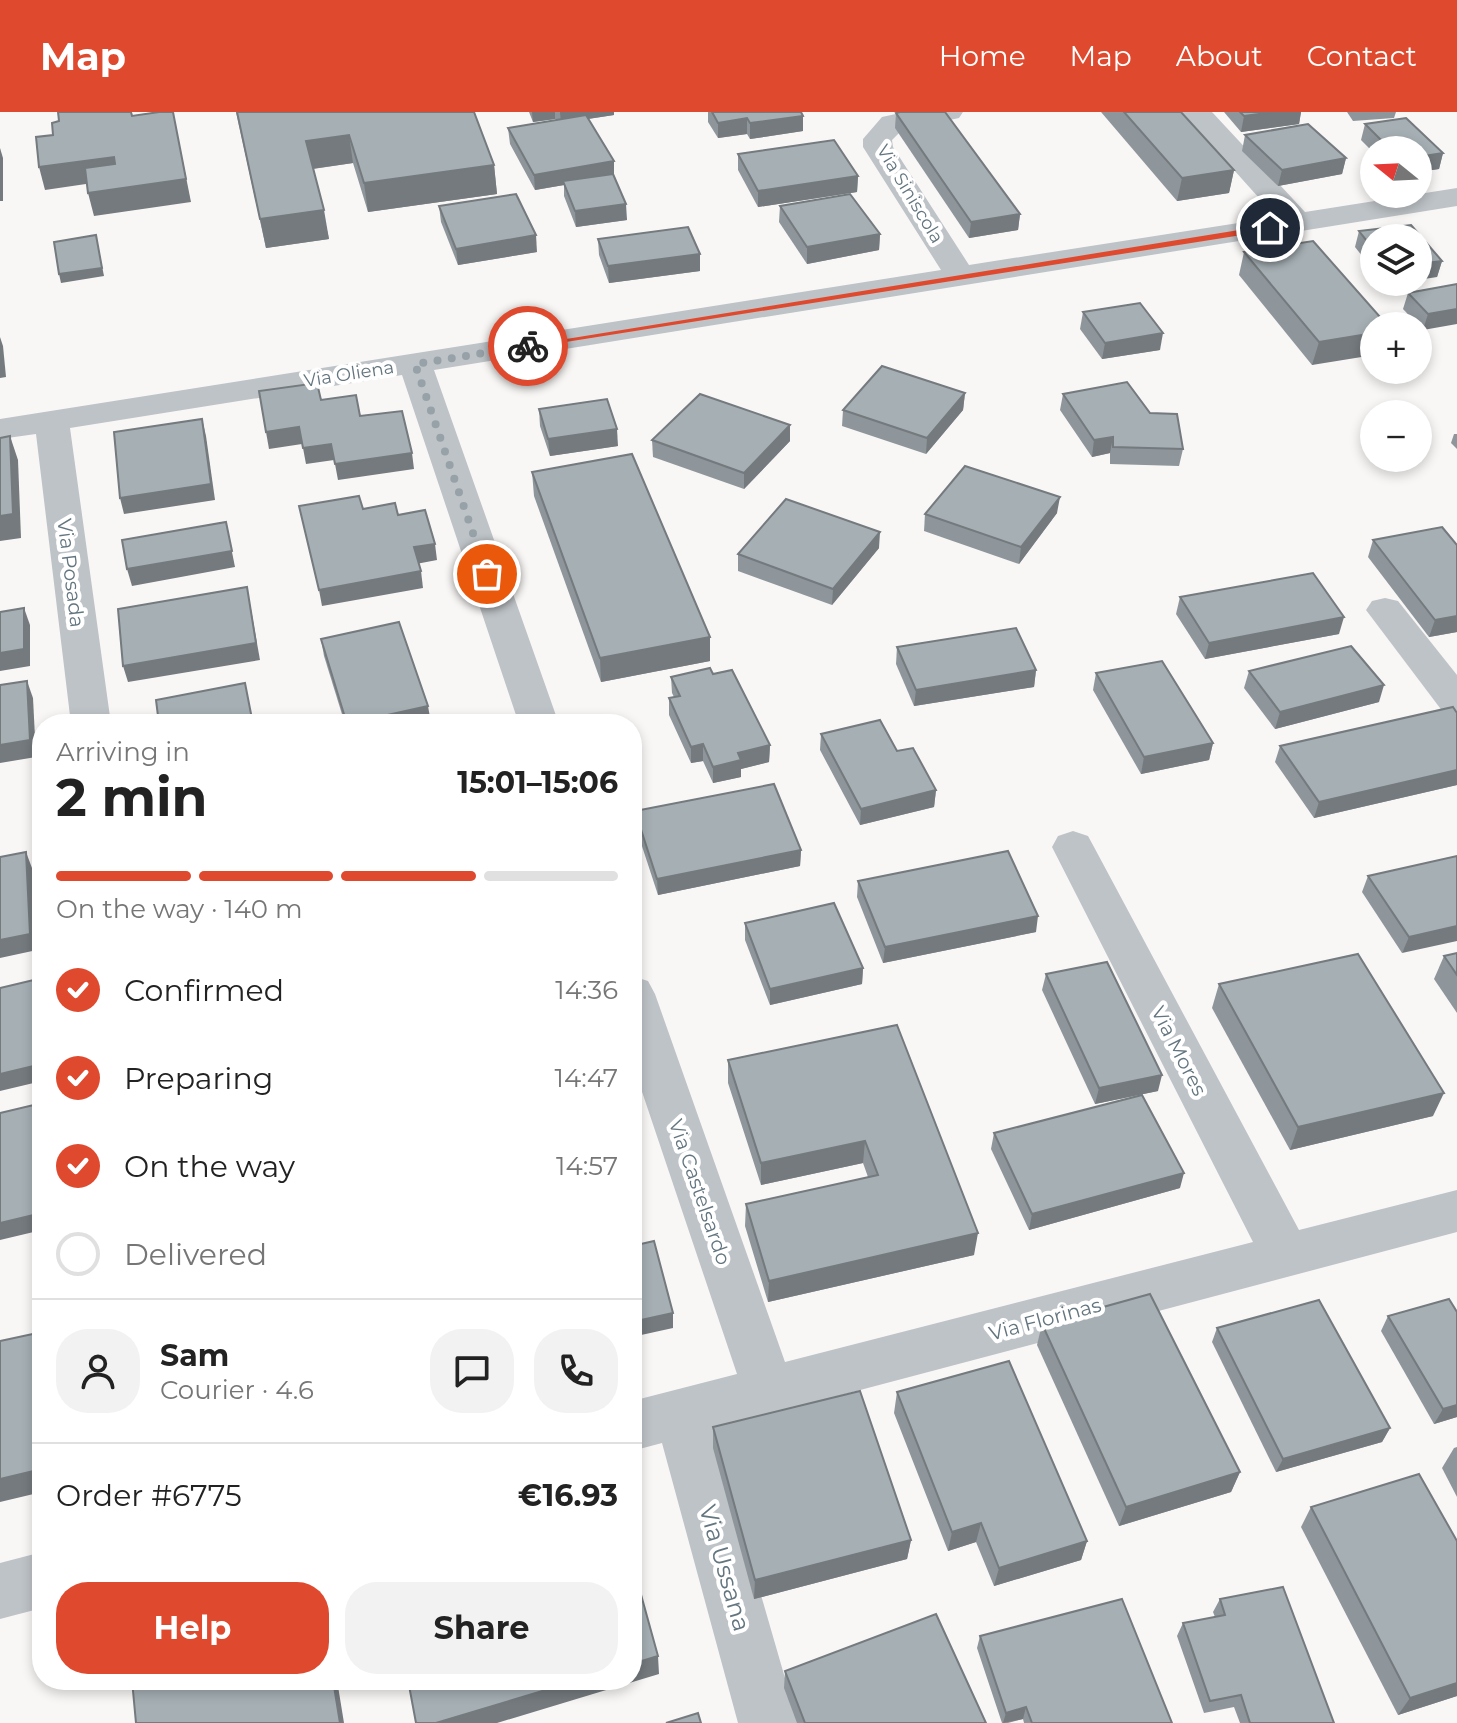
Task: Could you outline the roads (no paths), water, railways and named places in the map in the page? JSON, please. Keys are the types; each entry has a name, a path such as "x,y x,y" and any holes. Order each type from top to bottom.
{"street":[{"name":"Via Siniscola","path":"949,112 892,123 877,139 878,147 961,277"},
{"path":"1196,112 1298,223"},
{"name":"Via Oliena","path":"0,429 1457,197"},
{"path":"415,364 536,714"},
{"name":"Via Posada","path":"52,421 90,714"},
{"path":"1385,610 1457,702"},
{"name":"Via Mores","path":"1073,847 1286,1256"},
{"name":"Via Castelsardo","path":"642,1023 769,1391"},
{"name":"Via Florinas","path":"657,1420 1457,1211"},
{"name":"Via Ussana","path":"657,1420 768,1723"},
{"path":"0,1591 32,1583"}]}
